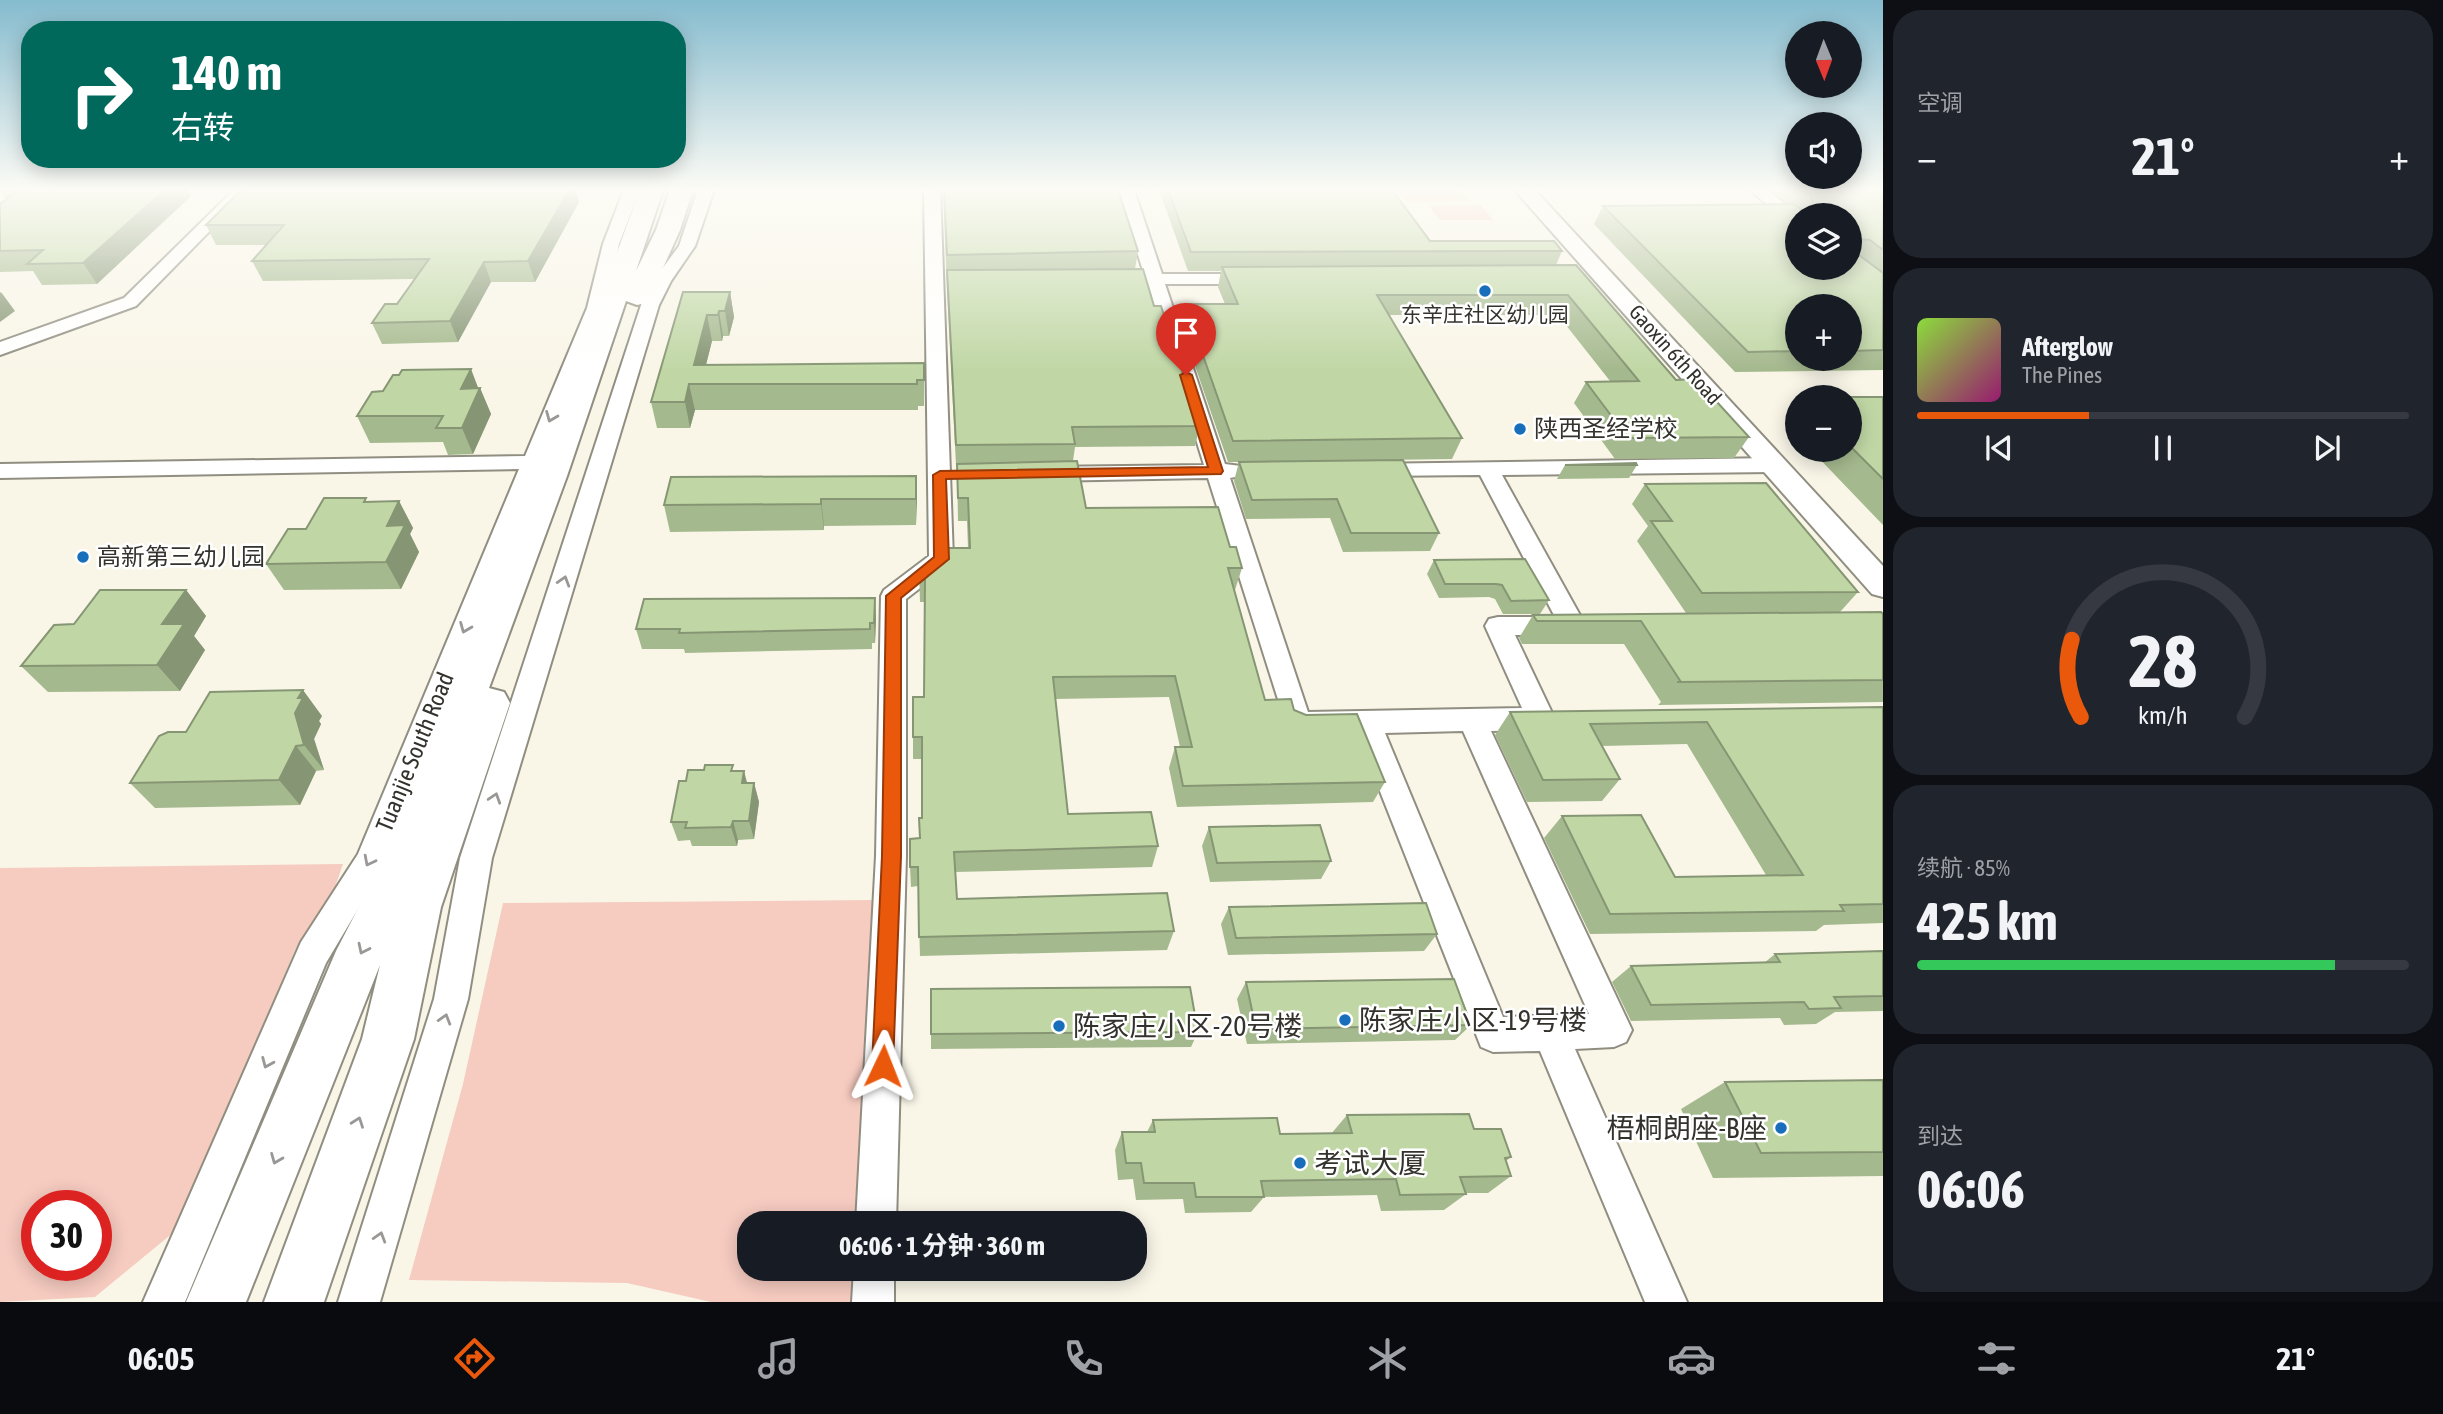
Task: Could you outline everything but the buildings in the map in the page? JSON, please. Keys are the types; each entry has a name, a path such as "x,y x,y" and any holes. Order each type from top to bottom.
{"main road":[{"name":"Tuanjie South Road","path":"216,1302 353,968 386,903 544,462 629,248"},
{"name":"Tuanjie South Road","path":"294,1302 388,1039 417,906 646,274 659,248"}],"street":[{"path":"0,349 130,302 185,248"},
{"name":"Tuanjie South Road","path":"164,1302 313,953 370,862 544,462 596,308 610,248"},
{"path":"359,1302 451,999 475,858 650,305 662,281 686,248"},
{"path":"876,1211 891,856 893,596 942,559 941,281 938,248"},
{"path":"1145,248 1298,723 1568,719"},
{"name":"Gaoxin 6th Road","path":"1577,248 1883,586"},
{"name":"Gaoxin 6th Road","path":"1593,248 1883,560"},
{"path":"1577,277 1604,277"},
{"path":"1128,279 1278,279"},
{"path":"2,474 544,462"},
{"path":"1351,470 1774,465"},
{"path":"1486,468 1573,626"},
{"path":"1023,474 1257,471"},
{"path":"940,475 967,475"},
{"path":"1541,719 1499,626 1600,626"},
{"path":"1367,722 1493,1035 1614,1030 1472,720"},
{"path":"1550,1033 1666,1302"},
{"path":"873,1302 874,1281"}],"shaded area":[{"path":"343,864 334,890 296,948 174,1232 95,1297 0,1302 0,868"},
{"path":"874,900 857,1211 737,1211 737,1281 853,1281 852,1302 711,1302 627,1283 409,1280 463,1084 503,903"}],"place":[{"name":"东辛庄社区幼儿园","path":"1485,291"},
{"name":"陕西圣经学校","path":"1520,429"},
{"name":"高新第三幼儿园","path":"83,557"},
{"name":"陈家庄小区-19号楼","path":"1345,1020"},
{"name":"陈家庄小区-20号楼","path":"1059,1026"},
{"name":"梧桐朗座-B座","path":"1781,1128"},
{"name":"考试大厦","path":"1300,1163"}],"route":[{"path":"883,1066 891,856 893,596 942,559 940,475 1216,471 1186,375"}]}
